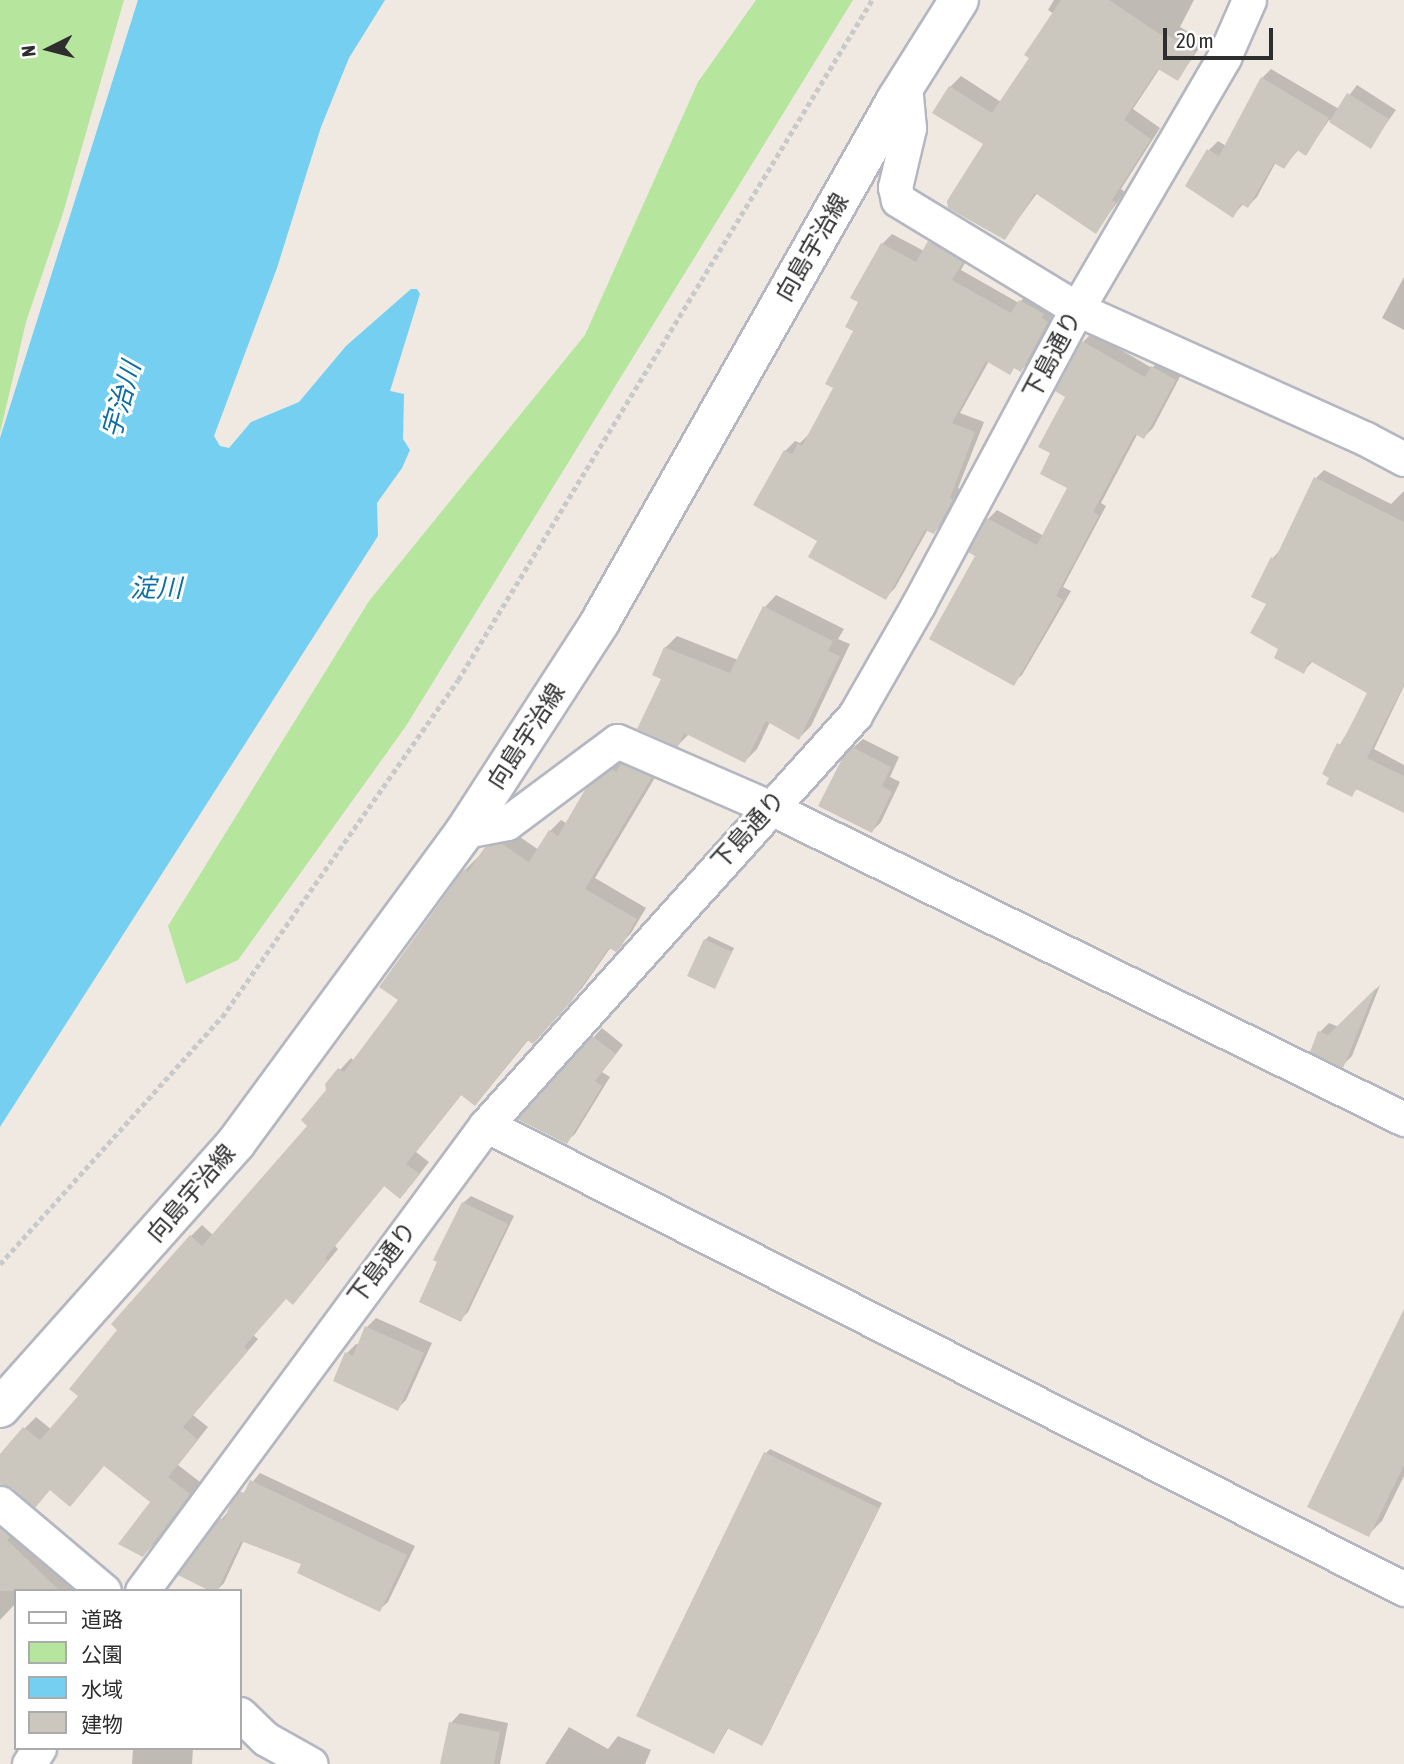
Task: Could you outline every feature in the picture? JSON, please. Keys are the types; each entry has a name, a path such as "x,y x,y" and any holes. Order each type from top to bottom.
{"main road":[{"name":"向島宇治線","path":"0,1408 236,1143 464,831 600,622 905,85 958,0"}],"street":[{"name":"下島通り","path":"143,1589 486,1125 769,807 855,715 918,606 1077,309 1224,57 1250,0"},
{"path":"905,85 909,128 895,187 898,200 1077,309 1366,439 1404,459"},
{"path":"464,831 507,823 617,741 769,807 1404,1119"},
{"path":"486,1125 1404,1589"},
{"path":"0,1503 102,1589"},
{"path":"242,1716 266,1739 311,1764"}],"path":[{"path":"0,1264 222,1017 458,680 872,0"}],"green space":[{"path":"0,0 124,0 63,213 26,322 0,433"},
{"path":"756,0 853,0 406,726 238,960 186,984 168,926 369,601 585,335 698,82"}],"water":[{"name":"淀川","path":"138,0 385,0 349,58 321,127 277,268 214,436 220,446 229,448 251,422 299,402 346,346 411,289 417,289 420,294 390,391 404,394 403,439 410,450 402,468 377,503 378,536 0,1127 0,438"}],"building":[{"path":"1061,0 1109,0 1161,35 1163,32 1195,52 1178,81 1158,69 1124,120 1151,139 1112,200 1116,203 1096,234 1035,193 1005,240 948,208 947,201 983,144 932,113 949,86 992,113 1029,58 1024,55"},
{"path":"1261,77 1329,118 1306,156 1297,150 1284,169 1274,163 1248,208 1241,204 1233,218 1185,186 1207,149 1219,156"},
{"path":"1347,93 1389,119 1371,149 1329,122"},
{"path":"928,241 963,262 952,280 1011,313 1019,300 1044,314 1042,318 1048,322 1021,372 1014,368 1010,375 986,361 952,423 975,432 950,498 953,500 934,534 925,530 886,600 808,557 817,541 753,505 784,450 792,454 798,443 802,446 833,388 825,384 853,331 845,327 858,302 850,298 881,243 916,262"},
{"path":"1082,341 1145,377 1151,366 1176,380 1144,439 1135,434 1093,512 1099,515 1056,596 1063,600 1014,686 929,639 975,556 968,552 987,518 1037,545 1067,488 1040,474 1050,453 1038,447 1065,397 1055,391"},
{"path":"1314,477 1404,522 1404,684 1367,758 1404,776 1404,813 1356,789 1352,797 1326,784 1329,778 1322,774 1337,743 1341,745 1367,693 1310,661 1304,674 1274,658 1278,649 1250,633 1266,604 1251,597 1271,557 1275,559"},
{"path":"763,606 833,641 828,651 840,656 799,740 766,721 745,763 684,733 678,747 637,729 661,679 652,675 664,647 730,673"},
{"path":"852,747 891,767 882,786 892,792 872,833 818,806 843,757"},
{"path":"621,764 652,777 585,889 637,919 621,947 616,952 609,948 571,1002 533,1044 527,1040 475,1106 461,1095 406,1164 420,1174 400,1199 384,1186 325,1258 328,1261 293,1305 286,1299 244,1347 248,1351 183,1427 198,1440 168,1477 190,1494 143,1557 118,1544 150,1502 104,1466 70,1507 50,1490 35,1508 12,1488 0,1484 0,1454 23,1427 40,1440 78,1396 69,1389 117,1330 111,1324 190,1235 202,1246 307,1126 301,1120 326,1090 325,1084 338,1068 344,1072 398,1000 379,987 464,869 468,872 485,847 502,844 529,862 549,830 558,836 586,788 612,769 616,772"},
{"path":"704,939 732,952 715,989 687,976"},
{"path":"1376,988 1343,1068 1310,1052 1318,1031 1328,1035"},
{"path":"592,1036 616,1054 595,1081 602,1086 567,1144 517,1119"},
{"path":"462,1202 508,1224 461,1322 419,1302 437,1262 433,1260"},
{"path":"1404,1309 1404,1465 1369,1537 1307,1507"},
{"path":"365,1326 424,1353 398,1411 333,1381 345,1352 353,1356"},
{"path":"764,1452 879,1508 762,1746 727,1728 714,1754 636,1716"},
{"path":"250,1480 407,1555 380,1612 297,1573 301,1564 241,1541 218,1589 206,1589 178,1575 220,1518 224,1520 239,1491 244,1493"},
{"path":"0,1528 10,1537 7,1540 58,1589 0,1591"},
{"path":"449,1722 500,1732 494,1764 440,1764"}],"water label":[{"name":"宇治川","path":"122,400"}]}
